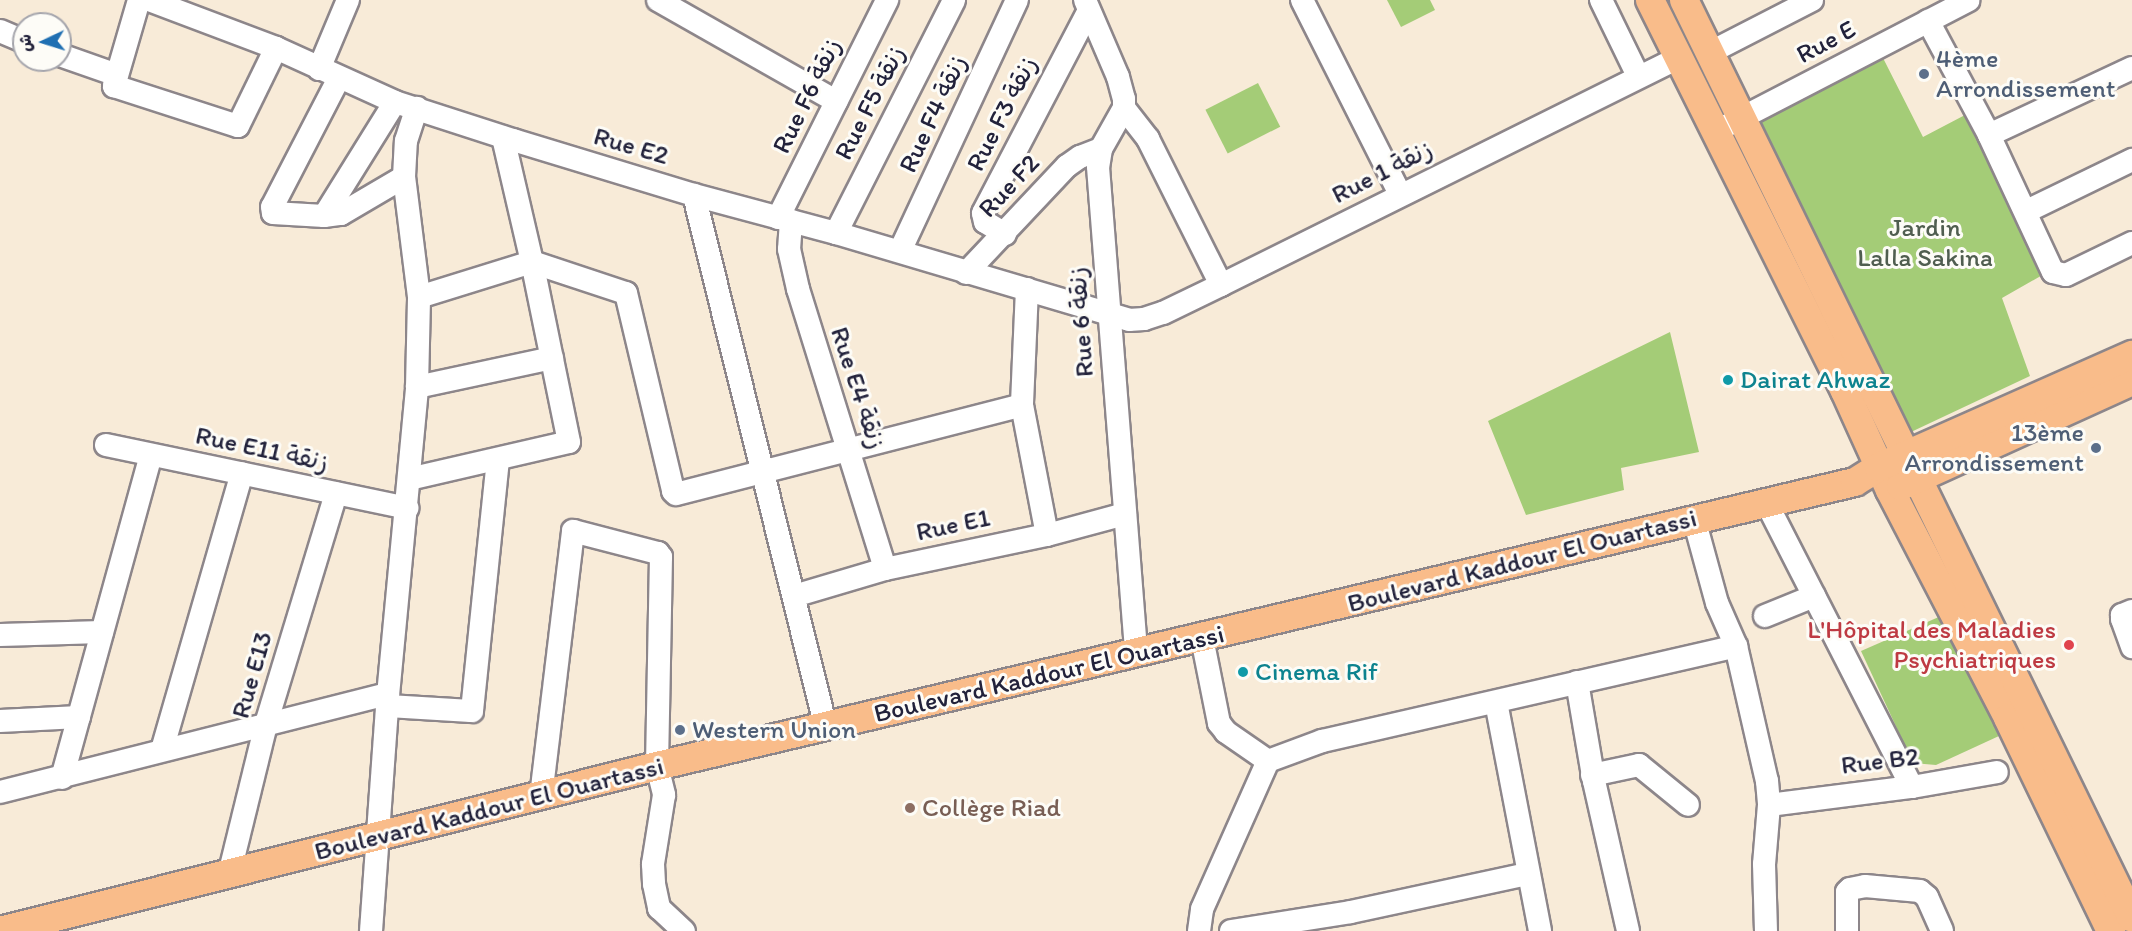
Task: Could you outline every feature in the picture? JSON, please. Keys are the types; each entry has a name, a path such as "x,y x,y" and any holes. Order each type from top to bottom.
{"main road":[{"path":"1650,0 1845,391 1874,480 2008,718 2112,931"},
{"path":"1684,0 2130,907"},
{"path":"2052,405 2132,355"},
{"path":"2052,405 2132,381"},
{"name":"Boulevard Kaddour El Ouartassi","path":"0,931 78,922 229,875 657,766 826,728 1766,502 1874,480 1913,467 2052,405"}],"street":[{"path":"139,0 114,86 238,126 276,48"},
{"name":"Rue E2","path":"149,0 276,48 395,102 694,195 836,232 1107,314"},
{"path":"348,0 329,74 272,207 273,213 324,216 345,212 404,177"},
{"path":"658,0 836,101"},
{"name":"Rue F6 زنقة","path":"785,220 836,101 887,0"},
{"name":"Rue F5 زنقة","path":"836,232 954,0"},
{"name":"Rue F4 زنقة","path":"900,251 1017,0"},
{"path":"1302,0 1400,194"},
{"path":"1601,0 1638,76"},
{"path":"1709,53 1812,0"},
{"path":"1085,3 1118,77 1124,108 1148,139 1221,285"},
{"name":"Rue F3 زنقة","path":"1005,234 985,222 983,213 1085,3"},
{"name":"Rue E","path":"1714,132 1928,21 1956,3"},
{"path":"1928,21 1989,135 2054,272 2061,276 2132,243"},
{"name":"Rue 1 زنقة","path":"1107,314 1129,320 1144,320 1221,285 1400,194 1678,58"},
{"path":"72,59 117,75"},
{"path":"1989,135 2132,68"},
{"path":"324,216 395,102"},
{"path":"371,931 388,700 417,387 419,297 404,177 406,141 417,108"},
{"name":"Rue 6 زنقة","path":"1124,108 1101,149 1098,167 1107,314 1136,653"},
{"path":"409,479 568,443 532,262 503,137"},
{"name":"Rue F2","path":"966,273 1067,166 1080,157 1101,149"},
{"path":"2027,211 2132,160"},
{"path":"694,195 826,728"},
{"name":"Rue E4 زنقة","path":"785,220 792,267 885,569"},
{"path":"419,297 532,262 627,294 674,494 1022,405"},
{"path":"1027,289 1022,405 1047,535"},
{"path":"417,387 552,358"},
{"name":"Rue E11 زنقة","path":"105,445 407,508"},
{"path":"62,777 151,455"},
{"path":"0,792 266,724 388,700 472,711 498,459"},
{"path":"162,750 242,473"},
{"name":"Rue E13","path":"229,875 266,724 336,493"},
{"path":"1766,502 1912,787"},
{"name":"Rue E1","path":"794,596 885,569 1047,535 1125,514"},
{"path":"1694,519 1718,603 1736,646 1763,761 1769,805 1764,864 1766,931"},
{"path":"541,796 574,530 660,554 657,766 664,795 653,864 656,899 668,918 684,931"},
{"path":"1765,616 1814,596"},
{"path":"2132,611 2122,615 2122,619 2132,647"},
{"path":"0,635 102,632"},
{"path":"1202,638 1219,723 1226,732 1268,761"},
{"path":"1199,931 1202,909 1268,761 1322,741 1736,646"},
{"path":"1577,682 1593,775 1628,931"},
{"path":"1496,702 1527,874 1540,931"},
{"path":"0,721 79,717"},
{"path":"1593,775 1639,765 1688,806"},
{"name":"Rue B2","path":"1769,805 1912,787 1997,772"},
{"path":"1231,931 1351,912 1527,874"},
{"path":"1847,931 1847,892 1850,889 1865,886 1920,891 1927,897 1942,931"}],"green space":[{"path":"1387,0 1430,0 1435,10 1401,27"},
{"name":"Jardin Lalla Sakina","path":"1883,58 1923,137 1965,115 2046,273 2002,298 2030,376 1911,432 1760,119"},
{"path":"1258,83 1280,127 1228,153 1205,110"},
{"path":"1670,332 1699,452 1621,468 1624,490 1526,515 1488,421"},
{"path":"1941,616 1999,736 1936,765 1913,763 1861,651"}],"place":[{"name":"4ème Arrondissement","path":"1924,74"},
{"name":"Dairat Ahwaz","path":"1728,380"},
{"name":"13ème Arrondissement","path":"2096,448"},
{"name":"L'Hôpital des Maladies Psychiatriques","path":"2069,645"},
{"name":"Cinema Rif","path":"1243,672"},
{"name":"Western Union","path":"680,730"},
{"name":"Collège Riad","path":"910,808"}]}
